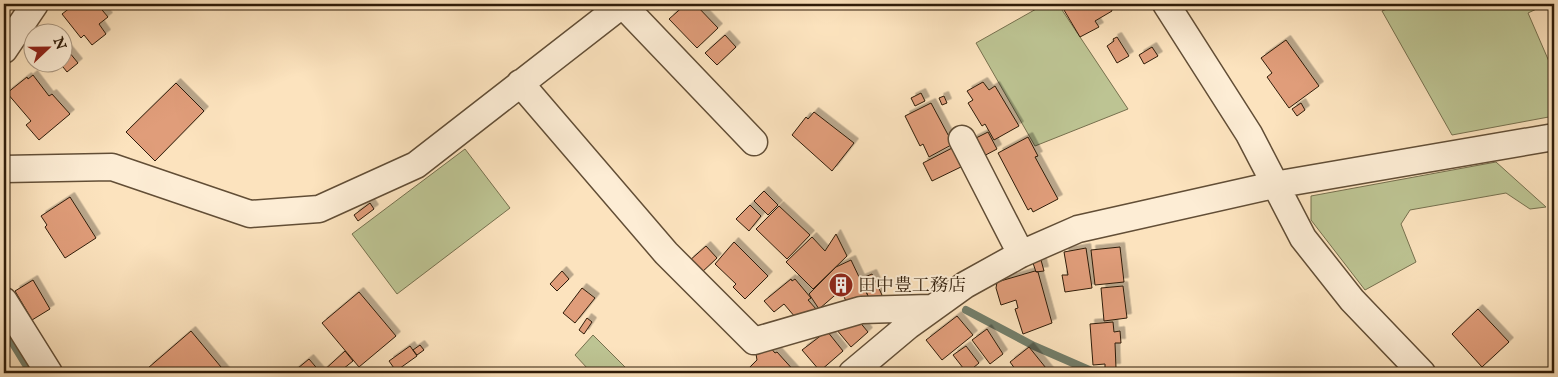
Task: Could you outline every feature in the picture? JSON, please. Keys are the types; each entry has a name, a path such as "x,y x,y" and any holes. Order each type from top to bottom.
{"street":[{"path":"4,50 35,4"},
{"path":"4,169 112,167 250,214 319,209 416,164 622,4 754,142"},
{"path":"1166,4 1249,134 1274,185 1309,246 1352,300 1422,373"},
{"path":"520,84 666,253 754,341 861,310 930,308"},
{"path":"852,373 930,308 965,285 1021,254 1078,229 1274,185 1554,137"},
{"path":"962,139 1021,254"},
{"path":"4,301 49,373"}],"green space":[{"path":"1045,4 1058,4 1128,109 1035,146 976,43"},
{"path":"1399,4 1547,4 1528,13 1554,73 1554,116 1452,135 1382,11"},
{"path":"465,149 510,208 397,294 352,234"},
{"path":"1496,162 1546,207 1530,209 1506,193 1410,210 1401,224 1416,262 1365,290 1311,220 1311,196"},
{"path":"593,335 631,373 584,373 588,369 575,355"}],"building":[{"path":"75,4 83,4 87,8 92,4 97,4 108,17 99,24 106,34 92,45 84,35 81,38 72,27 72,22 68,22 62,14"},
{"path":"686,4 695,4 718,28 697,48 669,19"},
{"path":"1118,4 1111,8 1112,11 1095,21 1099,27 1080,37 1061,5"},
{"path":"725,35 736,47 717,65 705,53"},
{"path":"1117,37 1129,56 1117,63 1107,46"},
{"path":"1286,40 1319,86 1289,108 1267,77 1272,73 1261,58"},
{"path":"1152,47 1158,56 1144,64 1139,55"},
{"path":"72,56 78,63 72,68"},
{"path":"33,75 49,96 52,94 70,114 39,140 26,125 31,121 7,93 27,77 28,79"},
{"path":"983,82 989,90 995,86 1019,126 994,140 985,124 982,126 968,103 973,100 967,91"},
{"path":"176,83 204,111 155,161 126,132"},
{"path":"921,93 925,101 915,106 911,98"},
{"path":"944,96 947,103 942,105 939,98"},
{"path":"931,103 953,144 929,157 923,144 920,146 905,116"},
{"path":"1301,103 1305,110 1297,116 1292,109"},
{"path":"814,112 854,143 832,171 792,135 806,117 808,119"},
{"path":"988,132 997,149 980,158 972,140"},
{"path":"1028,137 1038,156 1035,157 1058,199 1033,212 1031,208 1028,210 998,153"},
{"path":"956,146 965,165 932,181 923,163"},
{"path":"764,191 778,205 768,215 754,201"},
{"path":"70,197 96,238 65,258 45,227 47,225 41,216"},
{"path":"370,203 374,209 358,221 354,215"},
{"path":"750,205 761,216 749,231 736,219"},
{"path":"779,206 810,235 787,259 756,229"},
{"path":"836,234 847,256 813,289 786,262 812,237 825,251"},
{"path":"734,242 768,276 745,299 733,287 736,284 715,264"},
{"path":"706,246 717,258 700,274 689,261"},
{"path":"1120,247 1124,282 1095,285 1091,250"},
{"path":"1086,248 1092,288 1065,292 1062,275 1068,275 1064,252"},
{"name":"田中豊工務店","path":"851,260 869,298 849,308 841,290 819,309 809,294 836,267"},
{"path":"1041,260 1044,271 1036,272 1033,263"},
{"path":"562,271 569,279 557,291 550,284"},
{"path":"1035,271 1038,272 1052,323 1023,334 1015,309 1018,308 1016,300 1001,305 996,288 997,282"},
{"path":"872,274 882,295 870,300 860,279"},
{"path":"791,279 792,281 795,279 811,298 808,300 817,310 801,324 784,304 774,312 764,301"},
{"path":"33,280 50,309 32,320 15,291"},
{"path":"1123,286 1127,318 1104,321 1101,288"},
{"path":"582,288 595,298 575,323 563,313"},
{"path":"359,292 396,336 359,367 322,323"},
{"path":"1478,309 1509,342 1482,367 1452,334"},
{"path":"957,316 973,335 942,360 926,340"},
{"path":"587,318 592,322 584,334 579,330"},
{"path":"858,320 868,332 851,347 836,329"},
{"path":"1113,322 1114,332 1120,331 1121,343 1115,343 1116,368 1105,368 1105,364 1093,365 1090,324"},
{"path":"987,329 1003,354 990,364 972,340"},
{"path":"191,331 226,373 152,373 148,368"},
{"path":"827,331 843,351 820,371 802,350"},
{"path":"420,345 424,350 417,355 413,350"},
{"path":"410,346 417,356 396,371 389,361"},
{"path":"769,346 796,373 744,373 757,360 756,354"},
{"path":"966,346 979,363 967,373 953,355"},
{"path":"1029,347 1050,373 1018,373 1010,362"},
{"path":"345,351 353,361 338,373 321,373"},
{"path":"309,359 321,373 292,373"}],"waterway":[{"path":"966,310 1034,346 1096,373"},
{"path":"4,329 31,373"}],"place":[{"name":"田中豊工務店","path":"841,285"}]}
